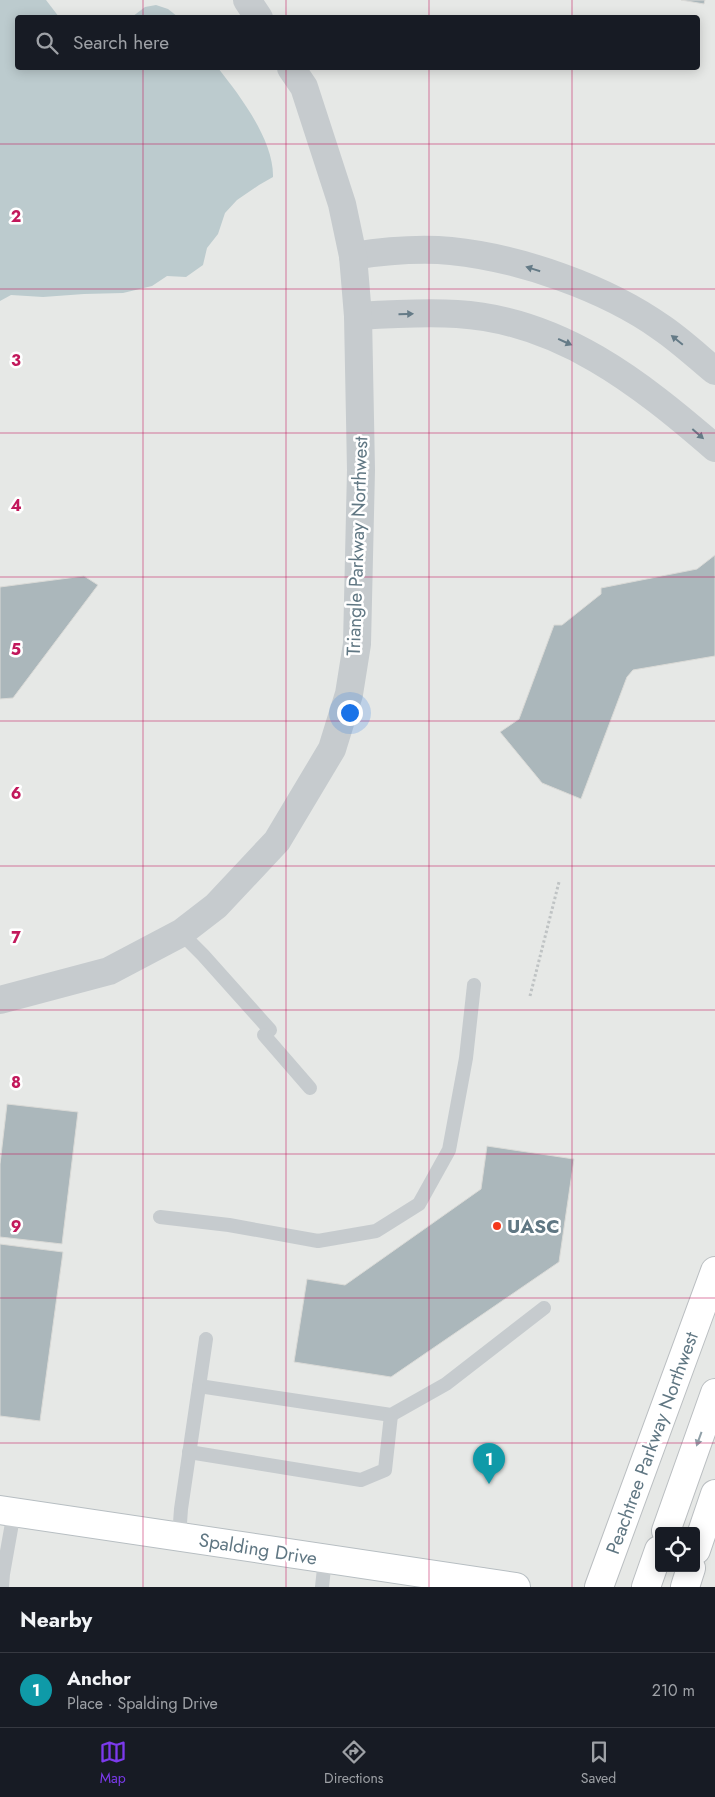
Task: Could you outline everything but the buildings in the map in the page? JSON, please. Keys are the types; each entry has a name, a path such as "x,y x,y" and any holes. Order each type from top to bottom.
{"main road":[{"name":"Peachtree Parkway Northwest","path":"599,1587 715,1271"},
{"path":"667,1527 715,1393"},
{"path":"700,1536 715,1494"},
{"name":"Spalding Drive","path":"7,1511 483,1584 516,1587"},
{"path":"704,1523 715,1558"},
{"path":"646,1587 655,1561"},
{"path":"685,1587 690,1572"}],"street":[{"path":"247,0 257,15"},
{"name":"Triangle Parkway Northwest","path":"0,1000 109,972 181,933 216,906 277,841 332,749 349,694 357,644 360,518 358,316 352,256 339,195 304,87 292,70"},
{"path":"352,256 414,250 451,251 515,263 562,278 588,287 640,314 662,328 715,372"},
{"path":"358,316 458,314 495,320 550,336 607,364 639,386 715,448"}],"lane":[{"path":"181,933 267,1032 310,1088"},
{"path":"160,1217 229,1225 318,1241 376,1231 419,1204 449,1150 466,1058 474,985"},
{"path":"199,1386 391,1415 446,1384 544,1308"},
{"path":"179,1537 189,1452 206,1339"},
{"path":"189,1452 361,1480 385,1470 391,1415"},
{"path":"2,1587 7,1511"},
{"path":"322,1587 325,1560"}],"path":[{"path":"530,996 559,882"}],"shaded area":[{"path":"0,0 715,0 715,1587 0,1587"},
{"path":"0,0 46,0 57,15 15,15 15,70 220,70 245,105 262,134 272,163 273,177 237,200 225,213 218,234 207,248 203,265 186,277 167,276 152,286 123,293 43,297 11,295 0,301"},
{"path":"156,5 168,9 176,15 135,15 145,7"}],"place":[{"name":"UASC","path":"497,1226"},
{"name":"Anchor","path":"489,1484"}]}
